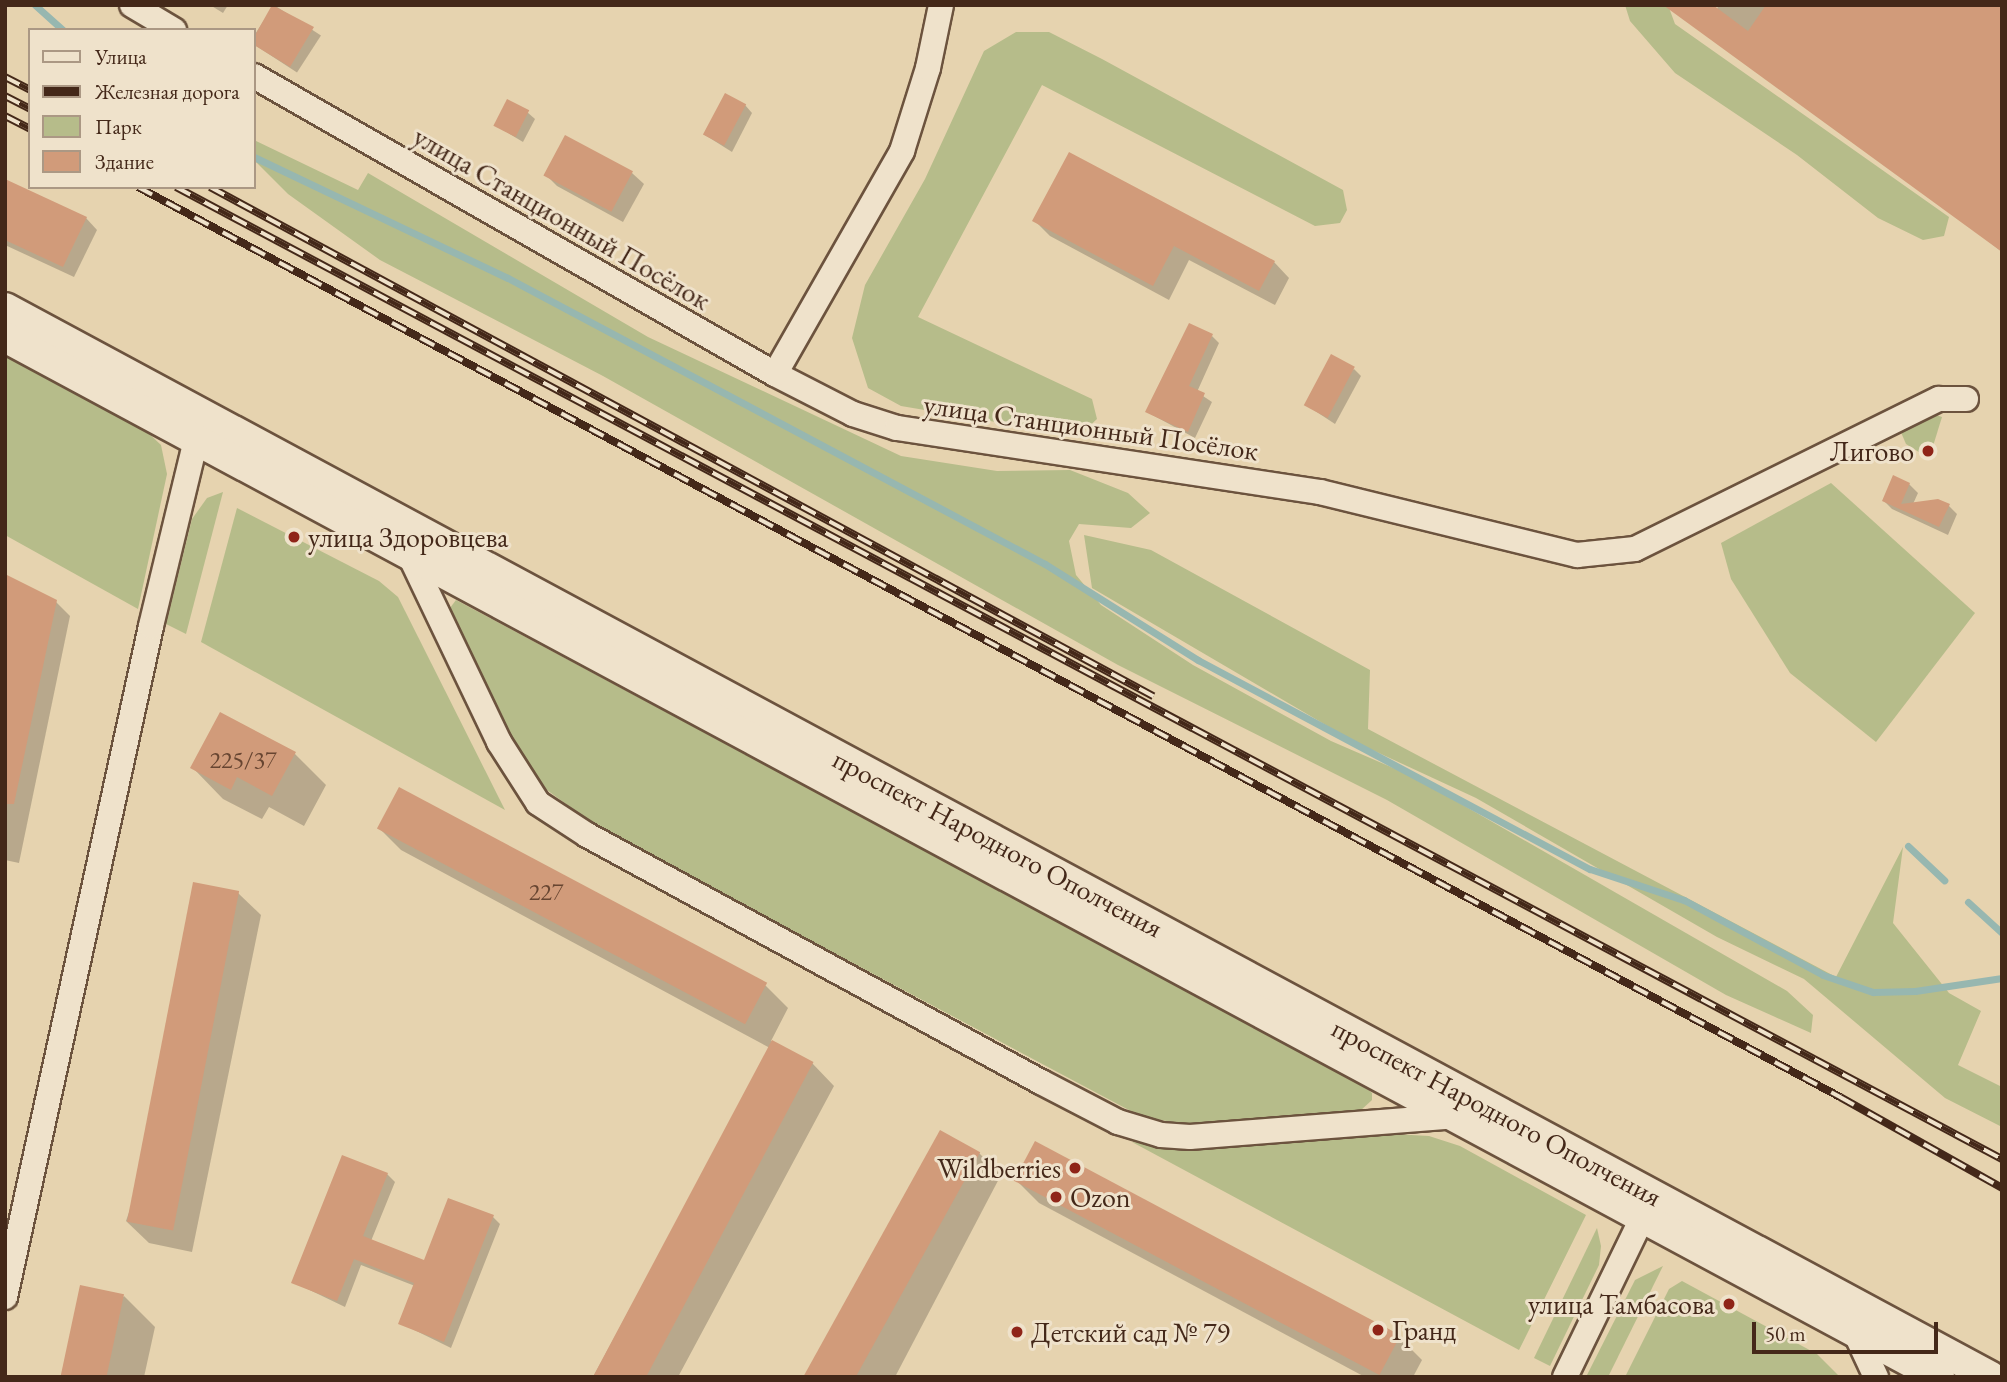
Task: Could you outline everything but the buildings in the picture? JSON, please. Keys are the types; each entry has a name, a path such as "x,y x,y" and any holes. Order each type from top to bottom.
{"street":[{"path":"132,5 171,28"},
{"path":"775,374 902,152 928,68 941,5"},
{"name":"улица Станционный Посёлок","path":"256,77 775,374 853,414 897,428 1320,492 1577,555 1635,549 1939,399 1966,399"},
{"name":"проспект Народного Ополчения","path":"5,309 410,556 1454,1116 1648,1206 1991,1377"},
{"name":"проспект Народного Ополчения","path":"5,337 199,428 1648,1206 1855,1332 1939,1377"},
{"path":"5,1297 199,428"},
{"path":"410,556 499,742 538,803 587,835 1041,1082 1118,1122 1161,1135 1190,1137 1454,1116"},
{"path":"1565,1377 1648,1206"},
{"path":"1855,1332 1876,1377"}],"green space":[{"path":"1625,5 1668,5 1675,24 1949,217 1944,236 1923,240 1878,218 1797,155 1675,73 1630,21"},
{"path":"1016,32 1049,32 1102,59 1343,190 1347,210 1340,223 1315,226 1042,85 918,317 1092,399 1097,419 1084,431 1044,430 901,406 868,388 852,338 865,285 925,179 984,51"},
{"path":"256,141 358,190 368,173 648,337 901,456 997,471 1070,470 1128,493 1150,513 1131,528 1079,524 1069,541 1076,575 1101,605 1193,665 1331,741 1414,777 1787,991 1813,1015 1811,1033 1726,995 1387,800 1118,665 603,376 380,260 288,194 256,162"},
{"path":"5,354 144,429 161,445 167,474 138,609 5,535"},
{"path":"1936,415 1942,417 1933,446 1922,454 1906,444 1900,430"},
{"path":"1831,483 1975,613 1876,742 1790,673 1731,579 1721,543"},
{"path":"223,492 186,634 166,624 192,519 207,498"},
{"path":"237,508 379,581 398,597 505,810 201,642"},
{"path":"1084,535 1151,550 1370,670 1368,729 1836,977 1903,847 1893,923 1949,993 1981,1011 1958,1065 2002,1087 2002,1127 1945,1098 1804,979 1717,937 1476,798 1353,741 1092,588"},
{"path":"456,600 1358,1081 1372,1093 1372,1100 1360,1111 1347,1113 1191,1125 1142,1117 599,828 540,785 516,746 453,616 450,608"},
{"path":"1393,1134 1429,1136 1460,1146 1586,1215 1519,1350 1132,1142 1176,1147"},
{"path":"1597,1228 1601,1246 1599,1265 1550,1366 1534,1358"},
{"path":"1663,1266 1608,1377 1586,1377 1635,1280"},
{"path":"1682,1281 1817,1354 1840,1377 1625,1377 1669,1289"}],"waterway":[{"path":"35,5 61,28"},
{"path":"256,158 508,278 1045,564 1198,660 1590,869 1684,900 1823,975 1873,992 1915,991 2002,978"},
{"path":"1908,846 1944,880"},
{"path":"1968,902 2002,933"}],"railway":[{"path":"5,77 28,89"},
{"path":"5,96 28,108"},
{"path":"5,116 28,128"},
{"path":"142,189 1840,1097 2002,1188"},
{"path":"180,189 2002,1159"},
{"path":"214,189 1153,696"}],"place":[{"name":"Лигово","path":"1928,451"},
{"name":"улица Здоровцева","path":"294,537"},
{"name":"Wildberries","path":"1075,1168"},
{"name":"Ozon","path":"1056,1197"},
{"name":"улица Тамбасова","path":"1729,1304"},
{"name":"Гранд","path":"1378,1330"},
{"name":"Детский сад № 79","path":"1017,1332"}]}
